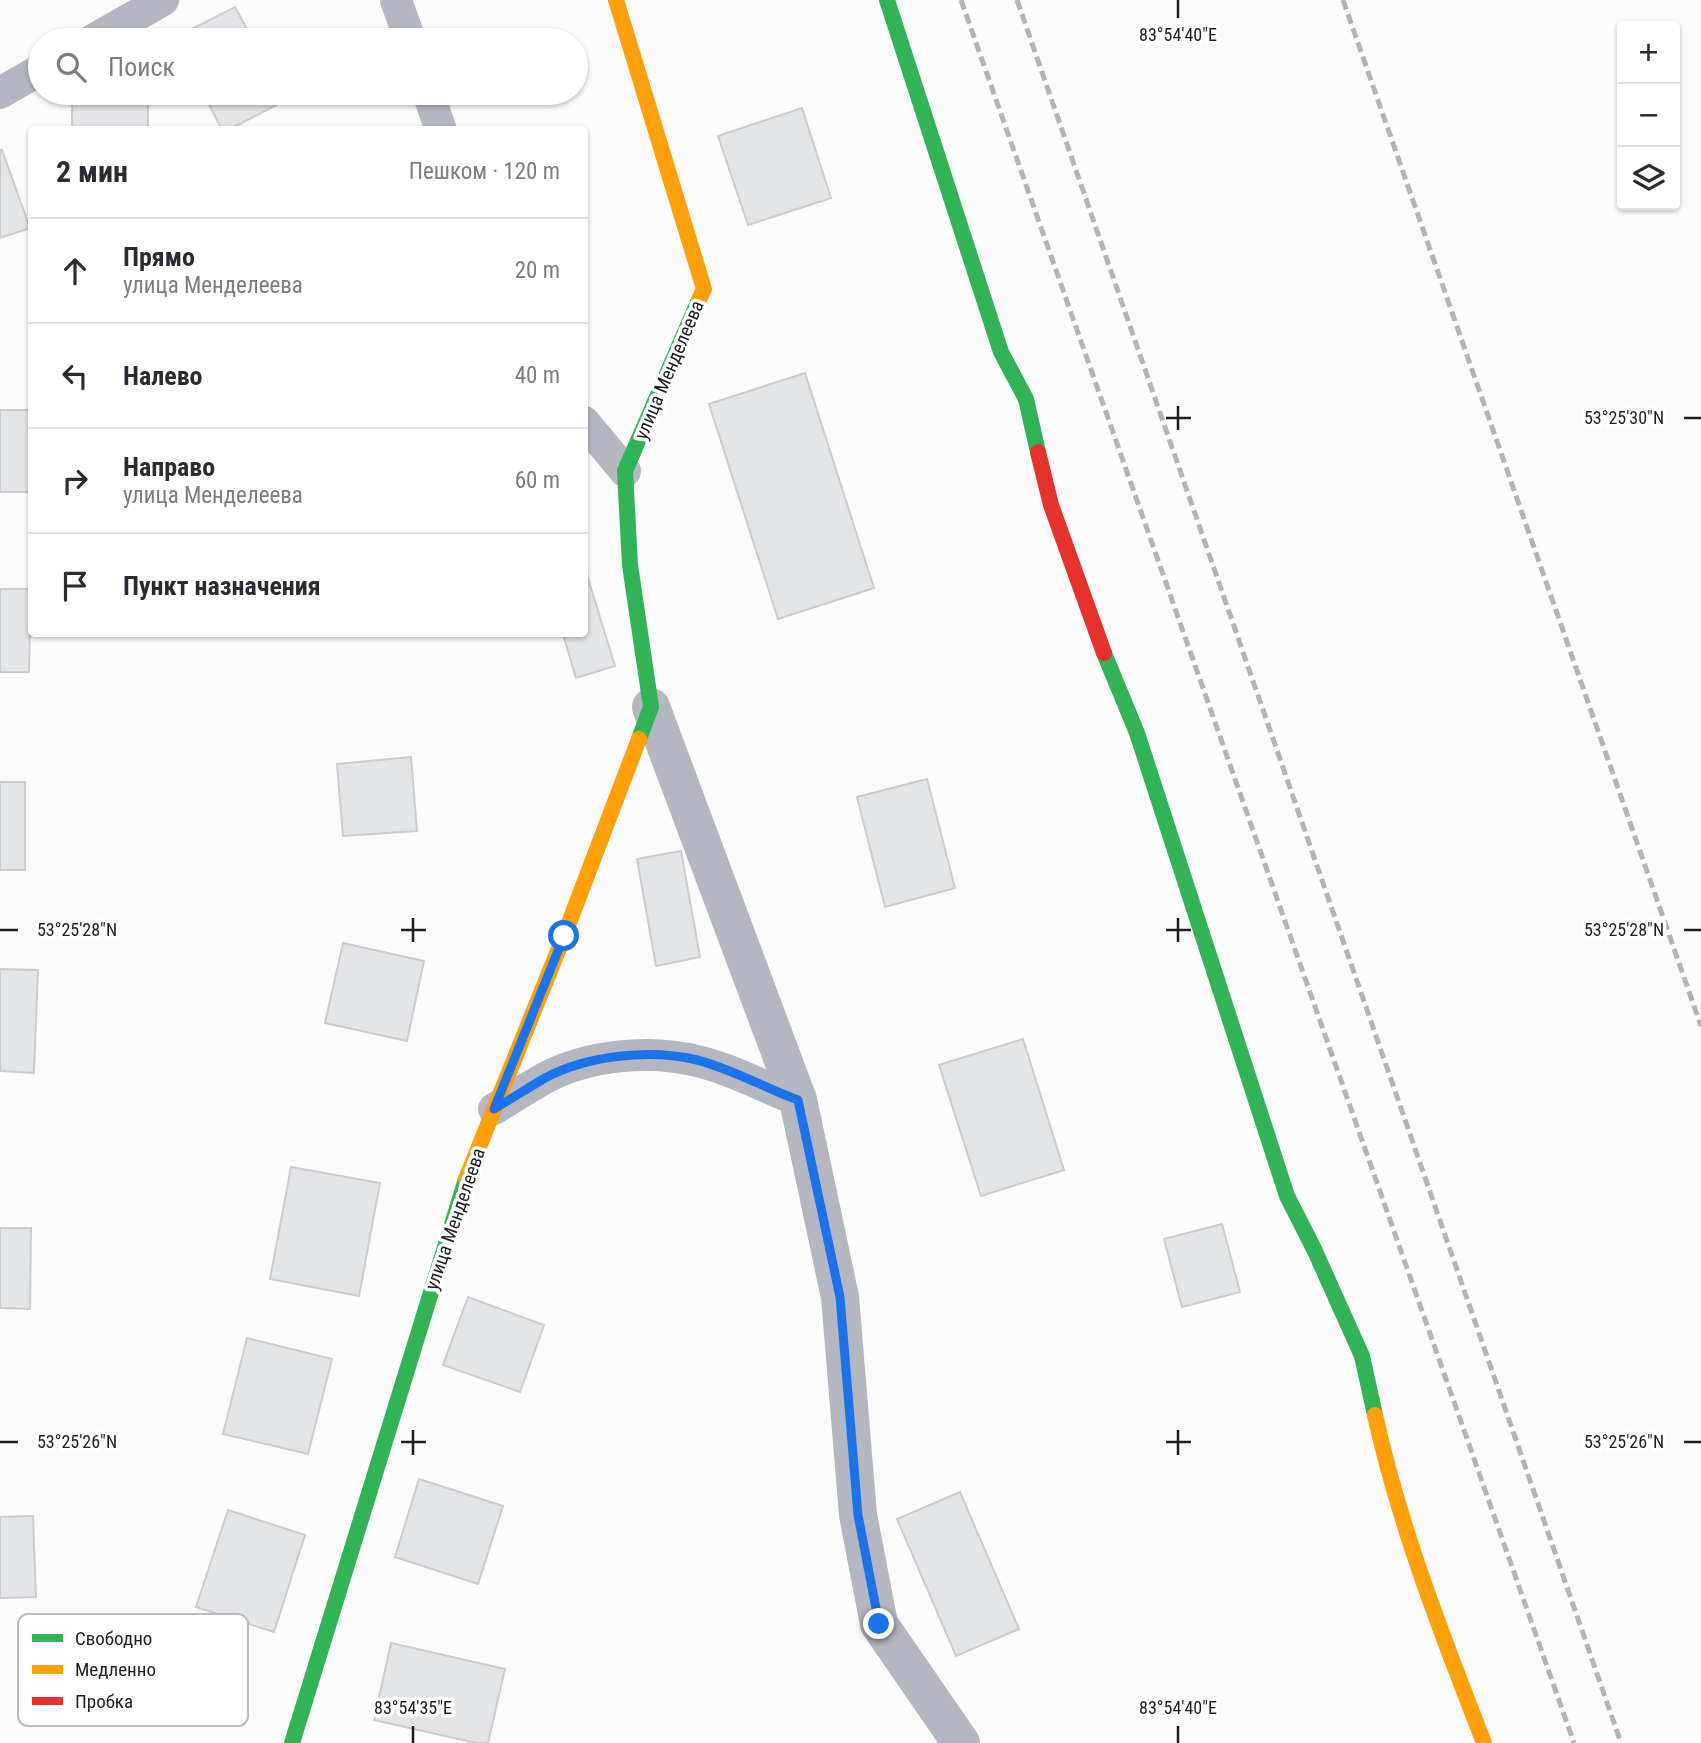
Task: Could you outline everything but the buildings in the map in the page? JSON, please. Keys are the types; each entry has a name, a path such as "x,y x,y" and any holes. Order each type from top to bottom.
{"street":[{"name":"улица Менделеева","path":"616,0 704,289 625,471 630,565 651,707 798,1100 840,1297 858,1515 879,1624 961,1743"},
{"path":"887,0 1002,352 1026,398 1051,505 1108,665 1137,733 1287,1196 1362,1356 1384,1455 1430,1604 1483,1743"},
{"name":"улица Менделеева","path":"292,1743 462,1189 564,936 651,707"}],"lane":[{"path":"114,28 163,0"},
{"path":"396,0 406,28"},
{"path":"0,93 28,77"},
{"path":"432,105 440,126"},
{"path":"588,427 625,471"},
{"path":"494,1109 547,1077 579,1065 613,1058 654,1055 698,1060 798,1100"}],"railway":[{"path":"961,0 1574,1743"},
{"path":"1017,0 1621,1743"},
{"path":"1343,0 1701,1026"}],"traffic: fast":[{"path":"887,0 1001,352 1026,399 1038,452"},
{"path":"639,739 651,707 630,565 625,471 699,300"},
{"path":"1104,653 1137,733 1287,1196 1362,1356 1375,1415"},
{"path":"292,1743 466,1179"}],"traffic: slow":[{"path":"616,0 704,289 699,300"},
{"path":"466,1179 564,936 639,739"},
{"path":"1375,1415 1409,1540 1484,1743"}],"traffic: jam":[{"path":"1038,452 1051,505 1104,653"}],"route":[{"path":"564,936 494,1109 547,1077 579,1065 613,1058 654,1055 698,1060 798,1100 840,1297 858,1515 879,1624"}]}
